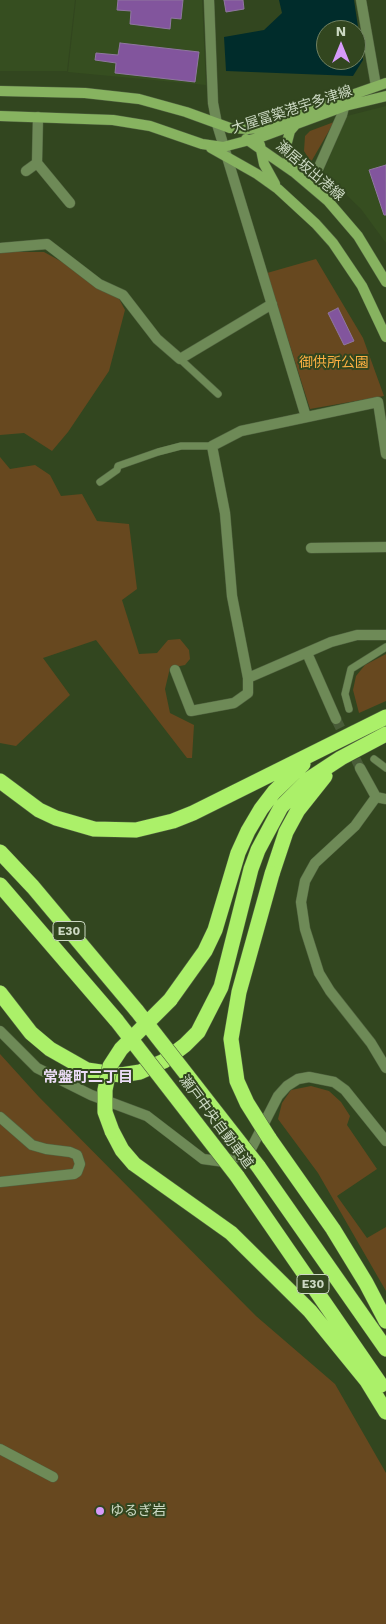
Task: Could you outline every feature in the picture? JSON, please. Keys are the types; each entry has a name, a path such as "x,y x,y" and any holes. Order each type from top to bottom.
{"highway":[{"path":"0,782 39,810 56,818 94,829 136,830 173,821 194,812 386,717"},
{"path":"0,992 31,1033 50,1049 86,1070 121,1075 140,1072 164,1060 185,1045 198,1032 218,994 229,961 251,870 258,850 281,807 309,779 341,758 386,734"},
{"path":"319,750 285,780 260,808 238,853 215,930 204,951 170,1000 121,1049 110,1066 105,1090 106,1112 112,1131 122,1150 134,1164 231,1234 310,1311 367,1381 386,1412"},
{"path":"341,758 298,810 286,832 272,874 239,992 231,1040 237,1080 247,1103 337,1237 366,1283 386,1321"},
{"name":"瀬戸中央自動車道","path":"0,852 33,887 137,1011 258,1166 386,1350"},
{"name":"瀬戸中央自動車道","path":"0,885 116,1021 237,1176 386,1393"}],"main road":[{"name":"大屋冨築港宇多津線","path":"260,142 296,123 381,85"},
{"name":"大屋冨築港宇多津線","path":"0,91 85,93 139,99 186,112 217,124 248,130 346,101 386,96"},
{"path":"0,116 38,116 132,122 169,132 224,151 278,189 333,243 362,286 386,337"},
{"path":"272,122 260,142 264,164 278,189"},
{"path":"295,173 287,154 286,146 290,131 296,123"},
{"name":"瀬居坂出港線","path":"217,124 248,140 260,142 328,201 358,236 386,282"},
{"name":"大屋冨築港宇多津線","path":"224,151 248,140"}],"street":[{"path":"209,0 213,104 217,124 306,417"},
{"path":"361,0 381,85"},
{"path":"311,186 346,101"},
{"path":"38,116 37,163 70,203"},
{"path":"26,171 37,163"},
{"path":"0,248 47,244 99,284 123,295 157,339 180,359 272,304"},
{"path":"174,670 190,711 234,704 248,693 248,678 232,596 225,513 212,446 241,431 382,402 386,454"},
{"path":"311,548 386,547"},
{"path":"248,678 331,642 357,635 386,635"},
{"path":"307,654 336,719"},
{"path":"360,768 381,798 355,826 315,862 304,881 301,902 306,929 320,972 330,991 371,1043 386,1068"},
{"path":"0,1031 37,1068 91,1095 147,1116 203,1159 225,1162 244,1154 252,1147 278,1096 292,1082 310,1077 334,1082 344,1090 386,1142"},
{"path":"0,1117 32,1145 46,1150 70,1152 78,1155 80,1164 78,1172 74,1174 0,1182"},
{"path":"0,1449 6,1450 53,1477"}],"lane":[{"path":"180,359 218,394"},
{"path":"100,482 117,470 118,466 158,452 181,446 212,446"},
{"path":"349,710 345,694 347,680 352,669 386,648"},
{"path":"374,759 386,768"}],"shaded area":[{"path":"0,0 75,0 67,71 0,71"},
{"path":"76,0 202,0 206,85 68,72"},
{"path":"386,106 386,243 361,209 323,172 347,116"}],"green space":[{"path":"334,122 311,162 304,151 305,136 310,131"},
{"path":"0,252 44,252 115,291 125,310 109,371 68,432 52,451 24,433 0,435"},
{"name":"御供所公園","path":"316,259 363,338 384,396 310,409 267,273"},
{"path":"0,457 10,469 35,465 50,475 61,496 82,494 97,521 129,524 137,589 122,600 139,654 157,653 168,640 180,639 189,650 190,659 185,665 170,668 165,689 170,713 194,725 192,758 187,758 96,640 43,658 70,695 16,746 0,743"},
{"path":"386,654 386,701 359,713 353,690 356,676 365,665"},
{"path":"0,1054 39,1097 256,1316 335,1384 386,1473 386,1624 0,1624"},
{"path":"311,1086 329,1091 341,1102 350,1116 347,1125 377,1169 337,1196 367,1238 386,1227 386,1291 318,1173 278,1119 282,1103 291,1090"}],"water":[{"path":"279,0 354,0 357,20 316,20 316,70 357,70 353,76 226,71 224,37 264,30 282,13"}],"building":[{"path":"118,0 183,0 181,19 171,18 170,29 130,24 131,11 117,10"},
{"path":"224,0 243,0 244,9 226,12"},
{"path":"120,43 199,52 195,82 115,73 116,63 95,60 96,53 118,55"},
{"path":"386,165 386,215 384,215 369,170"},
{"path":"338,308 354,341 344,345 328,313"}],"tunnel":[{"path":"336,719 360,768"}],"place":[{"name":"ゆるぎ岩","path":"100,1511"}],"district":[{"name":"常盤町二丁目","path":"88,1078"}]}
